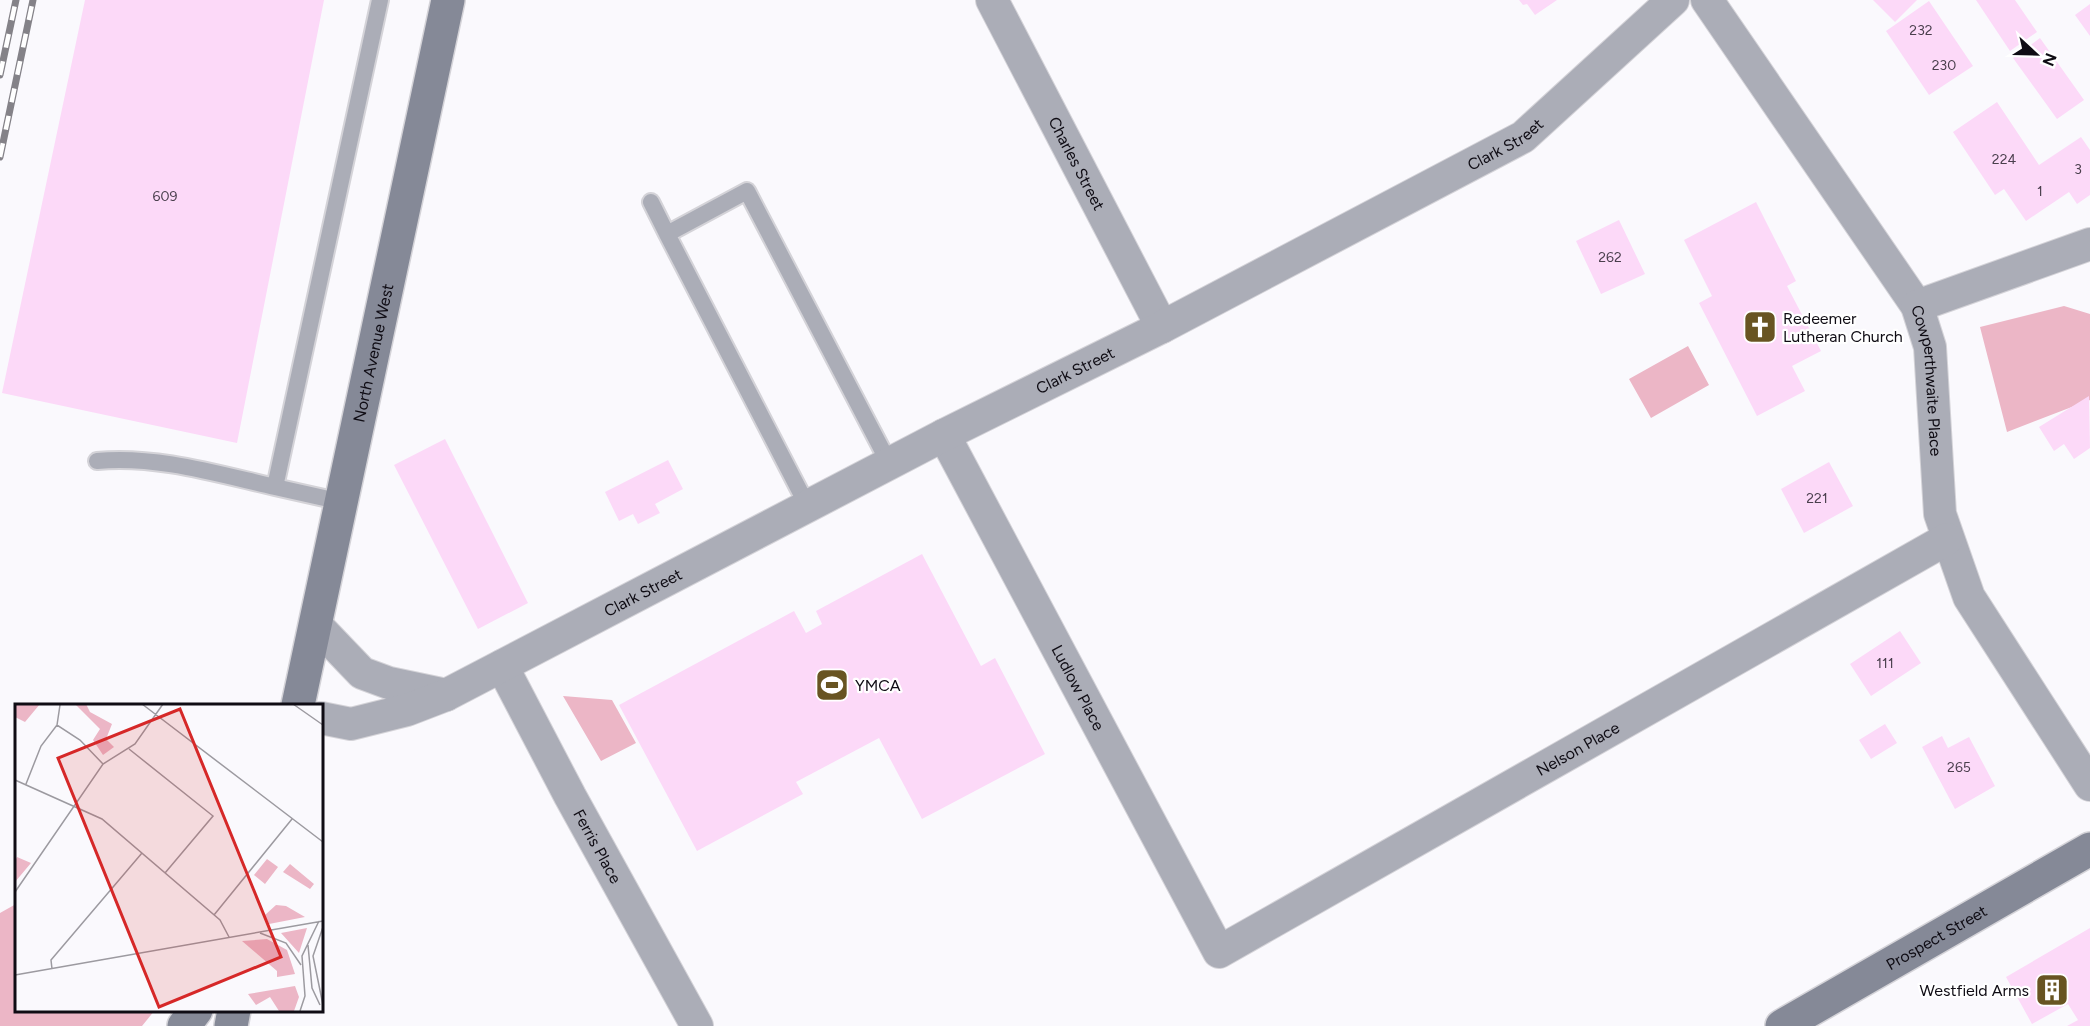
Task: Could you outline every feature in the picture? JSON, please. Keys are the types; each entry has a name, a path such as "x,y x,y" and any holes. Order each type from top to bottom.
{"main road":[{"name":"North Avenue West","path":"298,704 448,0"},
{"name":"Prospect Street","path":"1782,1026 2090,849"},
{"path":"184,1026 195,1011"},
{"path":"231,1026 234,1011"}],"street":[{"name":"Charles Street","path":"992,0 1162,327"},
{"name":"Clark Street","path":"322,718 351,724 407,710 446,695 944,435 1162,327 1523,137 1673,0"},
{"name":"Cowperthwaite Place","path":"1707,0 1917,306 1930,346 1940,514 1947,539 1969,597 2090,784"},
{"path":"1917,306 2090,244"},
{"name":"Ludlow Place","path":"944,435 1213,941"},
{"name":"Nelson Place","path":"1213,941 1219,952 1947,539"},
{"path":"316,625 362,673 389,683 446,695"},
{"name":"Ferris Place","path":"502,666 575,806 697,1026"}],"lane":[{"path":"275,487 380,0"},
{"path":"667,234 747,190 890,465"},
{"path":"651,202 808,507"},
{"path":"97,461 112,459 173,466 342,502"}],"shaded area":[{"path":"2064,306 2090,314 2090,400 2007,432 1980,327"},
{"path":"1688,346 1709,385 1651,418 1629,379"},
{"path":"563,696 612,700 636,743 601,761"},
{"path":"15,905 15,1011 154,1011 142,1026 0,1026 0,913"}],"building":[{"path":"85,0 324,0 237,443 2,393"},
{"path":"1519,0 1557,0 1535,15 1527,4 1523,5"},
{"path":"1873,0 1917,0 1895,22"},
{"path":"1976,0 2015,0 2037,32 2010,51"},
{"path":"1929,1 1973,66 1929,95 1886,31"},
{"path":"2090,4 2090,36 2075,15"},
{"path":"2040,38 2084,100 2057,119 2013,58"},
{"path":"1997,102 2039,165 2081,137 2090,150 2090,195 2077,204 2069,192 2026,221 2004,189 1995,195 1953,132"},
{"name":"Redeemer Lutheran Church","path":"1756,202 1796,281 1787,286 1821,351 1792,366 1805,391 1757,416 1699,303 1712,296 1684,240"},
{"path":"1619,220 1645,274 1601,294 1576,241"},
{"path":"2089,396 2090,448 2074,459 2064,444 2054,451 2039,427"},
{"path":"445,439 528,603 478,629 394,465"},
{"path":"668,460 683,489 655,504 660,513 638,524 633,514 619,521 605,492"},
{"path":"1829,462 1853,506 1804,533 1781,489"},
{"name":"YMCA","path":"922,554 981,666 995,658 1045,754 922,819 879,738 796,782 803,794 697,851 619,705 794,611 806,633 822,624 816,611"},
{"path":"1900,631 1921,663 1871,696 1850,664"},
{"path":"1885,724 1897,743 1871,759 1859,740"},
{"path":"1942,736 1948,748 1969,737 1995,786 1955,809 1922,747"},
{"name":"Westfield Arms","path":"2090,928 2090,1026 2067,1026 2078,1020 2068,1004 2032,1024 2006,977"}],"railway":[{"path":"0,75 16,0"},
{"path":"0,157 33,0"}],"place":[{"name":"Redeemer Lutheran Church","path":"1760,327"},
{"name":"YMCA","path":"832,685"},
{"name":"Westfield Arms","path":"2052,990"}]}
